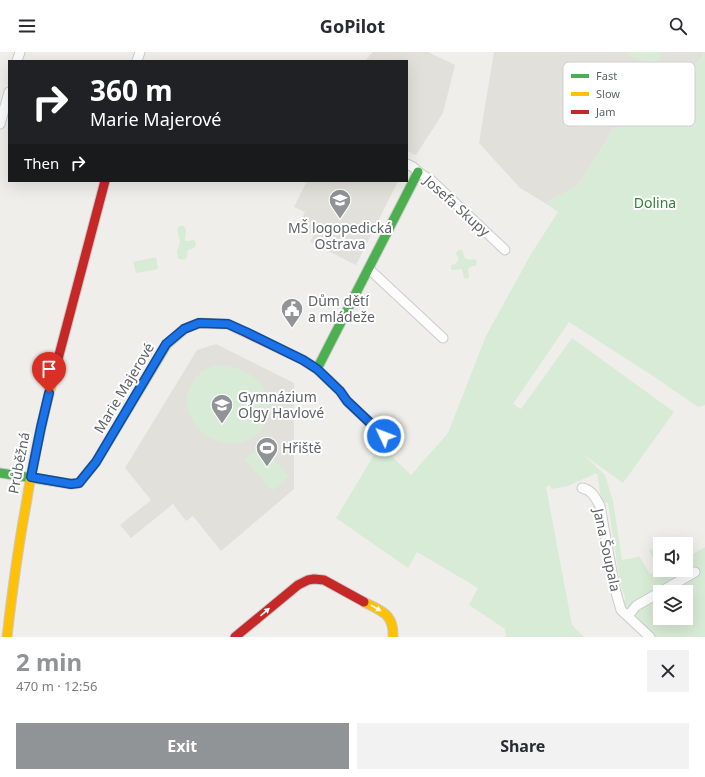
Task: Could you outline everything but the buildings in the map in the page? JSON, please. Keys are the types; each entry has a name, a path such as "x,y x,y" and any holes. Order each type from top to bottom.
{"street":[{"path":"0,124 8,96"},
{"name":"Josefa Skupy","path":"408,164 432,181 505,250"},
{"path":"317,369 418,172"},
{"name":"Průběžná","path":"7,637 18,546 41,427 105,182"},
{"path":"369,269 443,338"},
{"name":"Marie Majerové","path":"31,477 71,484 79,483 96,462 166,344 184,329 199,323 228,324 303,360 317,369 340,391 347,401 384,436"},
{"path":"0,473 31,477"},
{"name":"Jana Šoupala","path":"582,488 588,489 594,494 600,506 615,590 622,610 650,637"},
{"name":"Jana Šoupala","path":"628,616 636,606 695,572"},
{"path":"235,637 298,585 309,578 324,580 386,613 392,623 394,632 393,637"}],"shaded area":[{"path":"373,52 428,52 455,65 443,113 416,155 408,151 408,60 366,60"},
{"path":"494,52 704,52 701,59 695,65 695,62 563,62 563,126 617,126 613,129 578,186 545,203 520,188 479,143"},
{"name":"MŠ logopedická Ostrava","path":"306,182 398,182 356,265 310,242 314,235 298,227 305,212 294,207"},
{"name":"Gymnázium Olgy Havlové","path":"216,344 294,383 294,489 221,551 193,516 186,521 173,504 131,538 120,525 151,500 125,468 197,350"}],"green space":[{"path":"619,52 662,52 658,62 646,62"},
{"name":"Dolina","path":"705,52 705,405 698,407 569,322 513,404 521,409 572,338 674,412 623,483 584,455 605,475 613,501 622,560 639,556 650,574 653,572 653,577 693,577 693,554 705,547 705,637 653,637 622,605 625,598 620,583 608,503 602,502 597,473 568,486 551,489 550,485 546,487 572,625 584,637 506,637 505,629 469,605 478,588 417,552 408,568 336,518 380,445 411,475 448,433 486,336 531,254 558,212 545,203 578,186 613,129 617,126 695,126 695,65"},
{"path":"179,226 184,226 185,228 185,240 194,240 196,243 194,248 188,250 186,259 183,260 178,258 177,252 180,242 177,230"},
{"path":"459,250 463,251 466,259 474,259 477,261 476,266 472,266 468,269 469,277 467,279 464,278 461,269 451,269 451,265 458,261 458,256 455,253"},
{"path":"156,257 158,269 136,273 133,262"},
{"path":"216,366 235,368 249,374 260,383 269,402 267,418 264,426 258,434 238,443 225,443 213,439 202,431 193,421 188,409 187,396 192,383 202,371"},
{"name":"Hřiště","path":"262,445 289,477 272,491 245,459"},
{"path":"653,549 653,558 649,551"}],"traffic: fast":[{"path":"317,369 418,172"},
{"path":"0,473 71,484 79,483 96,462 167,344 182,331"}],"traffic: slow":[{"path":"7,637 13,587 29,489 38,439 54,374"},
{"path":"364,602 386,614 393,629 393,637"}],"traffic: jam":[{"path":"54,374 105,182"},
{"path":"182,331 199,323 228,324 303,360 317,369 340,391 347,401 384,436"},
{"path":"235,637 298,585 308,580 324,580 364,602"}],"place":[{"name":"MŠ logopedická Ostrava","path":"340,220"},
{"name":"Dům dětí a mládeže","path":"292,328"},
{"name":"Gymnázium Olgy Havlové","path":"222,424"},
{"name":"Hřiště","path":"267,468"}],"route":[{"path":"49,393 31,477 71,484 79,483 96,462 166,344 184,329 199,323 228,324 303,360 317,369 340,391 347,401 384,436"}]}
